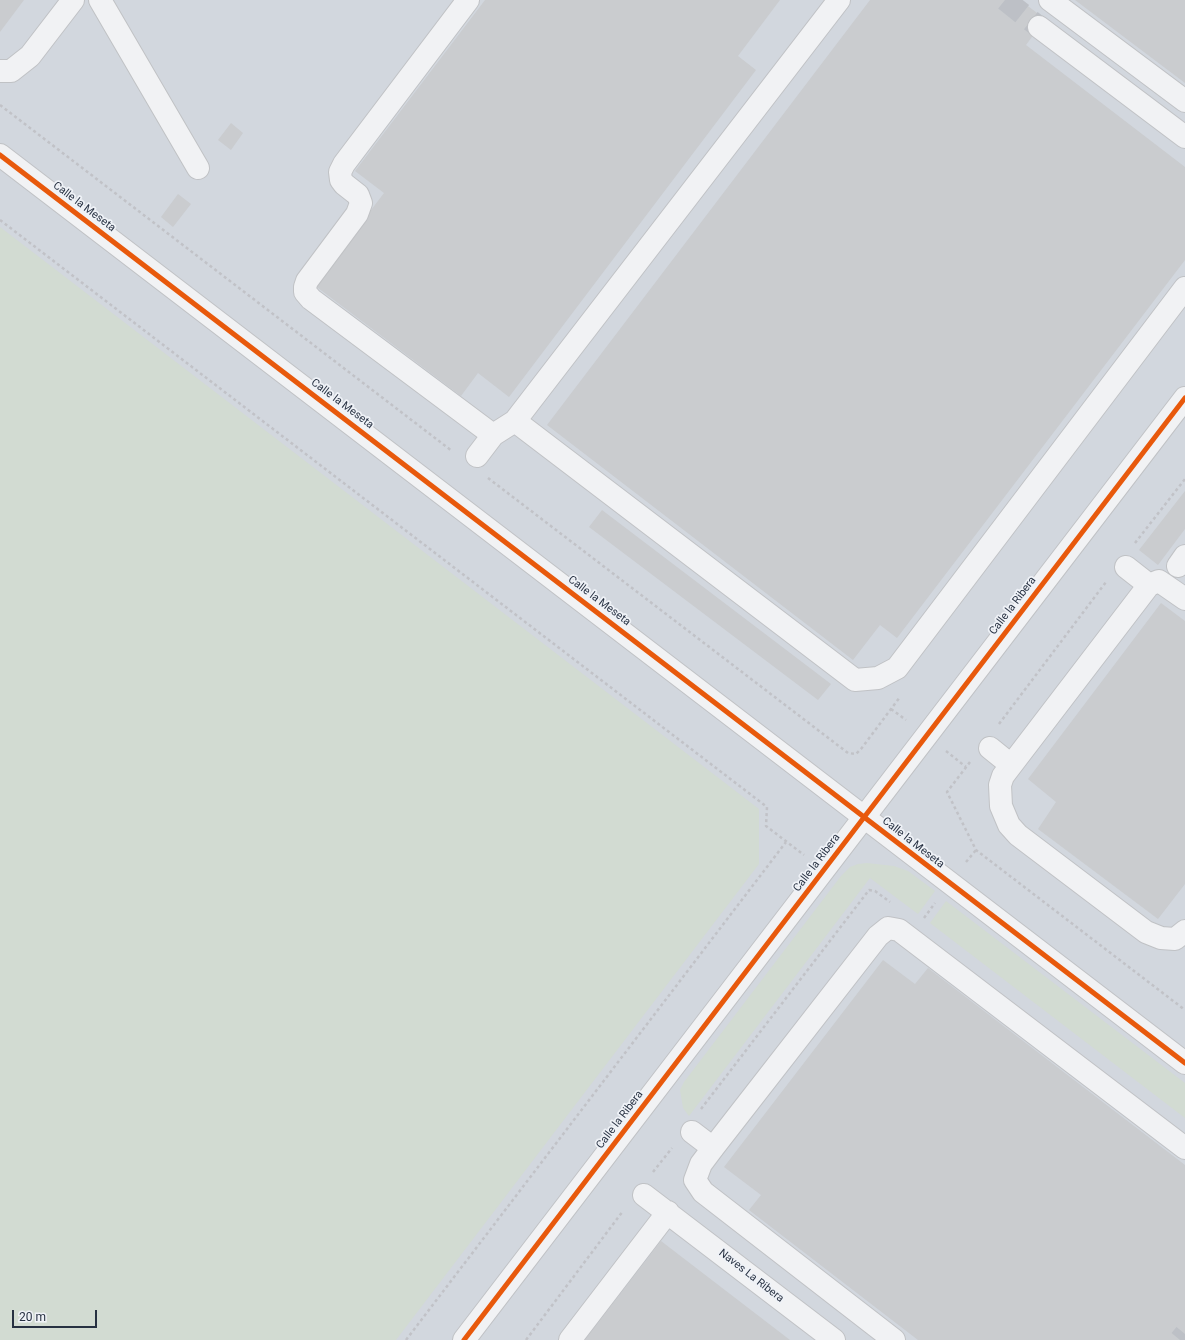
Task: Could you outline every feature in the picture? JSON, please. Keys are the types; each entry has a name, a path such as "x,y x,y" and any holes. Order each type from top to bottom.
{"street":[{"path":"0,71 10,71 30,56 73,0"},
{"path":"100,0 198,168"},
{"path":"468,0 344,164 340,172 341,180 358,195 361,203 358,214 307,281 305,292 311,299 492,435"},
{"path":"472,461 492,435 515,421 840,0"},
{"path":"1050,0 1185,101"},
{"path":"1039,26 1185,137"},
{"name":"Calle la Meseta","path":"0,155 1185,1063"},
{"path":"515,421 854,680 878,678 897,668 944,618 1152,342 1185,288"},
{"name":"Calle la Ribera","path":"464,1340 1185,398"},
{"path":"1126,567 1149,585"},
{"path":"1185,599 1159,580 1149,585 1002,776 1000,785 1002,806 1009,825 1018,835 1146,932 1161,938 1175,939 1185,931"},
{"path":"990,748 1011,765"},
{"path":"894,1340 703,1192 695,1180 701,1164 713,1148 878,936 888,928 899,930 1185,1148"},
{"path":"694,1123 713,1148"},
{"name":"Naves La Ribera","path":"647,1186 668,1212 834,1340"},
{"path":"570,1340 668,1212"}],"path":[{"path":"0,104 472,461 848,753 856,754 861,749 905,691"},
{"path":"0,220 767,807 766,826 805,856"},
{"path":"1134,544 1185,479"},
{"path":"998,725 1106,581"},
{"path":"971,761 947,792 976,850 1185,1010"},
{"path":"406,1340 786,842"},
{"path":"694,1123 869,890 875,890 894,905"},
{"path":"647,1186 673,1146"},
{"path":"526,1340 625,1209"}],"shaded area":[{"path":"0,0 1185,0 1185,1340 0,1340"},
{"path":"0,227 759,809 759,864 396,1340 0,1340"},
{"path":"867,863 894,866 908,871 935,891 918,914 870,878 689,1116 683,1108 680,1090 684,1082 841,876 850,867"},
{"path":"946,901 1185,1083 1185,1118 930,923"}],"building":[{"path":"0,0 24,0 0,32"},
{"path":"485,0 780,0 738,56 756,70 509,397 478,373 461,396 314,285 384,193 355,171"},
{"path":"870,0 1020,0 1045,19 1026,45 1185,167 1185,260 897,638 880,625 853,660 547,425"},
{"path":"1075,0 1185,0 1185,83"},
{"path":"231,123 243,133 231,150 218,140"},
{"path":"178,194 191,204 173,227 161,217"},
{"path":"1185,491 1185,529 1158,565 1139,550"},
{"path":"602,510 831,684 818,700 589,527"},
{"path":"1161,603 1185,621 1185,884 1158,919 1038,829 1056,802 1028,779"},
{"path":"883,960 915,984 928,968 1185,1165 1185,1340 918,1340 749,1210 761,1195 724,1167"},
{"path":"661,1241 790,1340 585,1340"}],"tunnel":[{"path":"1005,0 1039,27"},
{"path":"1180,1340 1185,1334"}],"cycle path":[{"path":"0,155 1185,1063"},
{"path":"464,1340 1185,398"}]}
